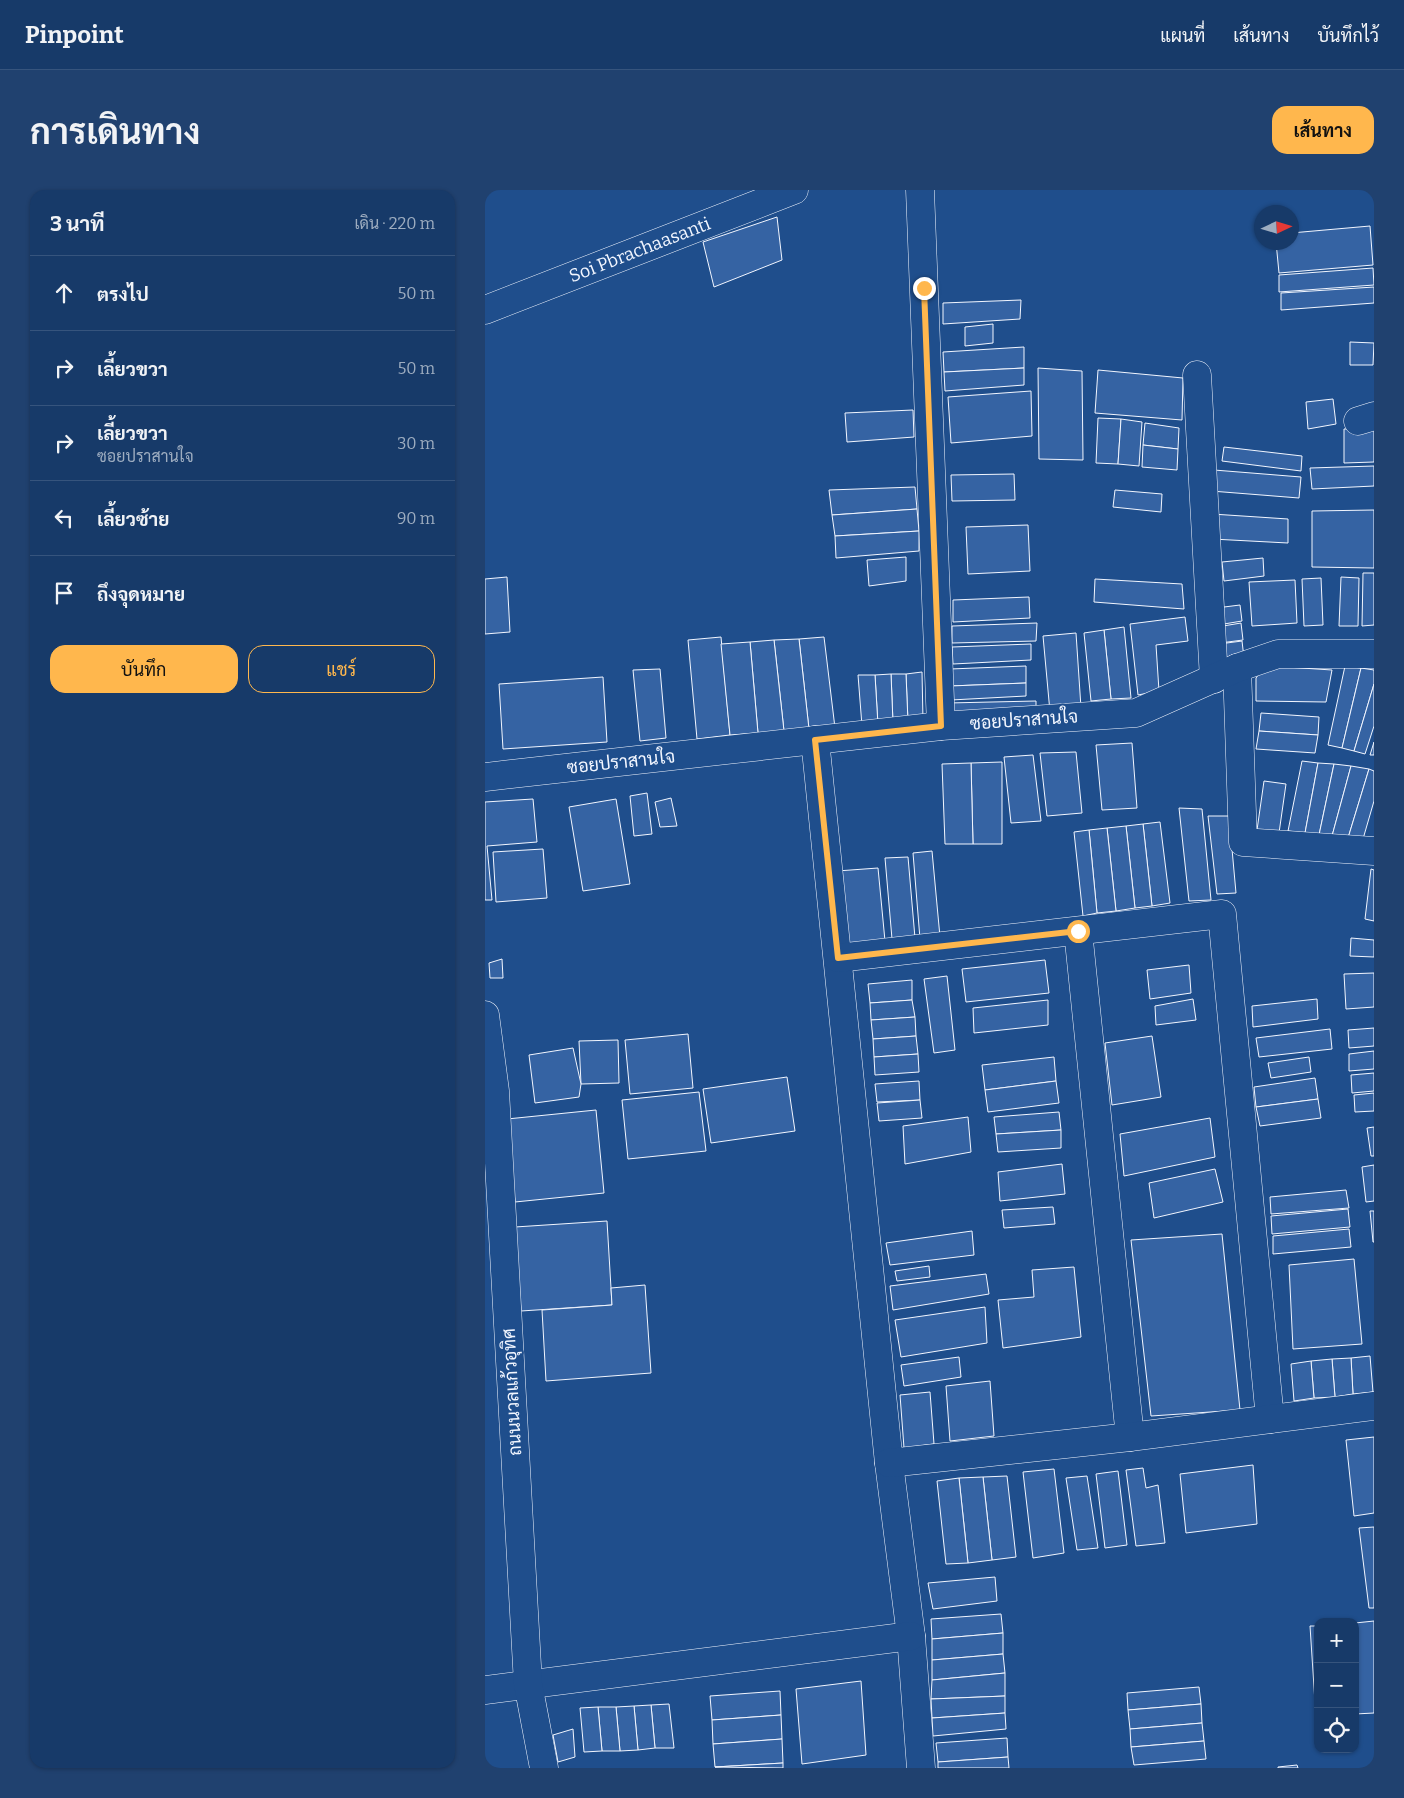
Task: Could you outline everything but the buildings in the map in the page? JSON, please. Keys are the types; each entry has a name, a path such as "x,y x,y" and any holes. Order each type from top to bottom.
{"street":[{"name":"Soi Pbrachaasanti","path":"485,310 753,197 794,190"},
{"path":"919,190 941,726"},
{"path":"1197,375 1243,842 1374,851"},
{"name":"ซอยปราสานใจ","path":"485,777 941,726 1136,713 1225,673 1278,654 1374,654"},
{"path":"815,740 889,1463 911,1636 921,1768"},
{"path":"838,958 1222,914 1270,1419"},
{"path":"1078,931 1130,1437"},
{"name":"ถนนนวลแก้วอุทิศ","path":"486,1025 496,1101 528,1684 544,1768"},
{"path":"889,1463 1130,1437 1374,1406"},
{"path":"485,1690 911,1636"}],"route":[{"path":"924,288 941,726 815,740 838,958 1078,931"}]}
